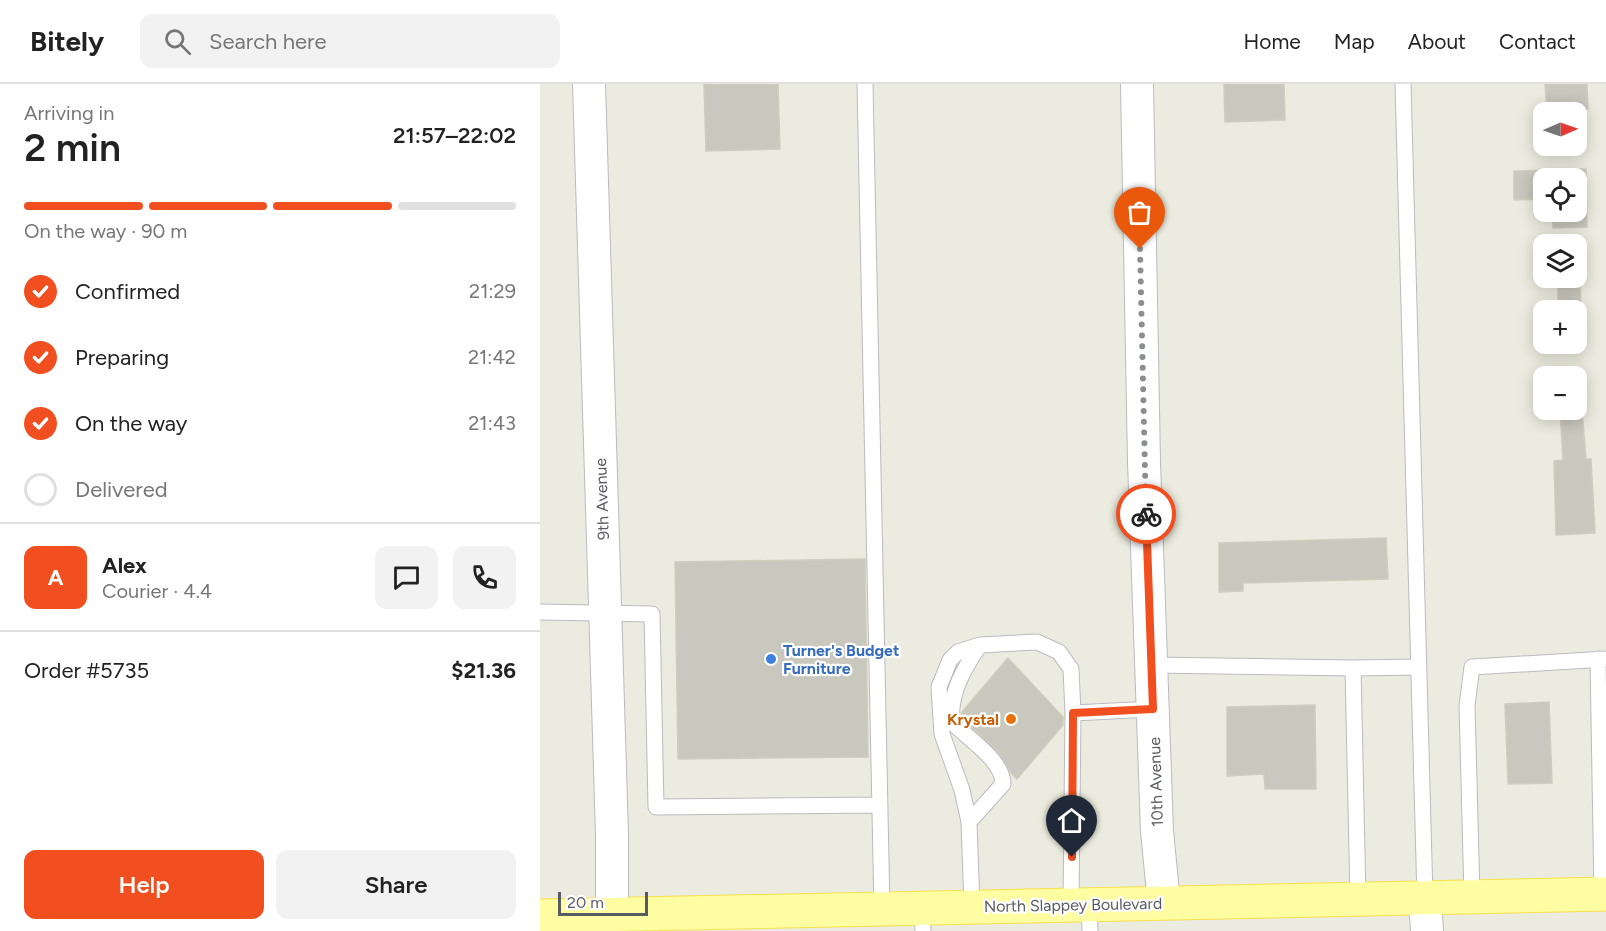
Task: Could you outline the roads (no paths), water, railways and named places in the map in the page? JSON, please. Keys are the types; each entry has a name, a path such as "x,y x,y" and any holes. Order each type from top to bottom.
{"main road":[{"name":"North Slappey Boulevard","path":"540,916 612,915 759,921 882,909 923,920 972,907 1083,914 1164,903 1604,894"}],"street":[{"name":"9th Avenue","path":"589,84 612,834 612,915"},
{"name":"10th Avenue","path":"1137,84 1144,462 1158,831 1164,903"},
{"path":"1425,898 1427,931"}],"lane":[{"path":"866,84 882,909"},
{"path":"1403,84 1425,898"},
{"path":"540,612 652,614 656,807 880,805"},
{"path":"972,907 969,822 962,790 942,734 939,687 950,660 957,652 980,645 1037,642 1059,652 1071,669 1083,914"},
{"path":"969,822 1003,784 1003,775 998,765 952,722 951,709 955,692 966,666 980,645"},
{"path":"1472,896 1467,705 1472,667 1602,659 1604,894"},
{"path":"1151,665 1419,667"},
{"path":"1353,668 1358,899"},
{"path":"1073,713 1153,709"}],"place":[{"name":"Turner's Budget Furniture","path":"771,659"},
{"name":"Krystal","path":"1011,719"}]}
